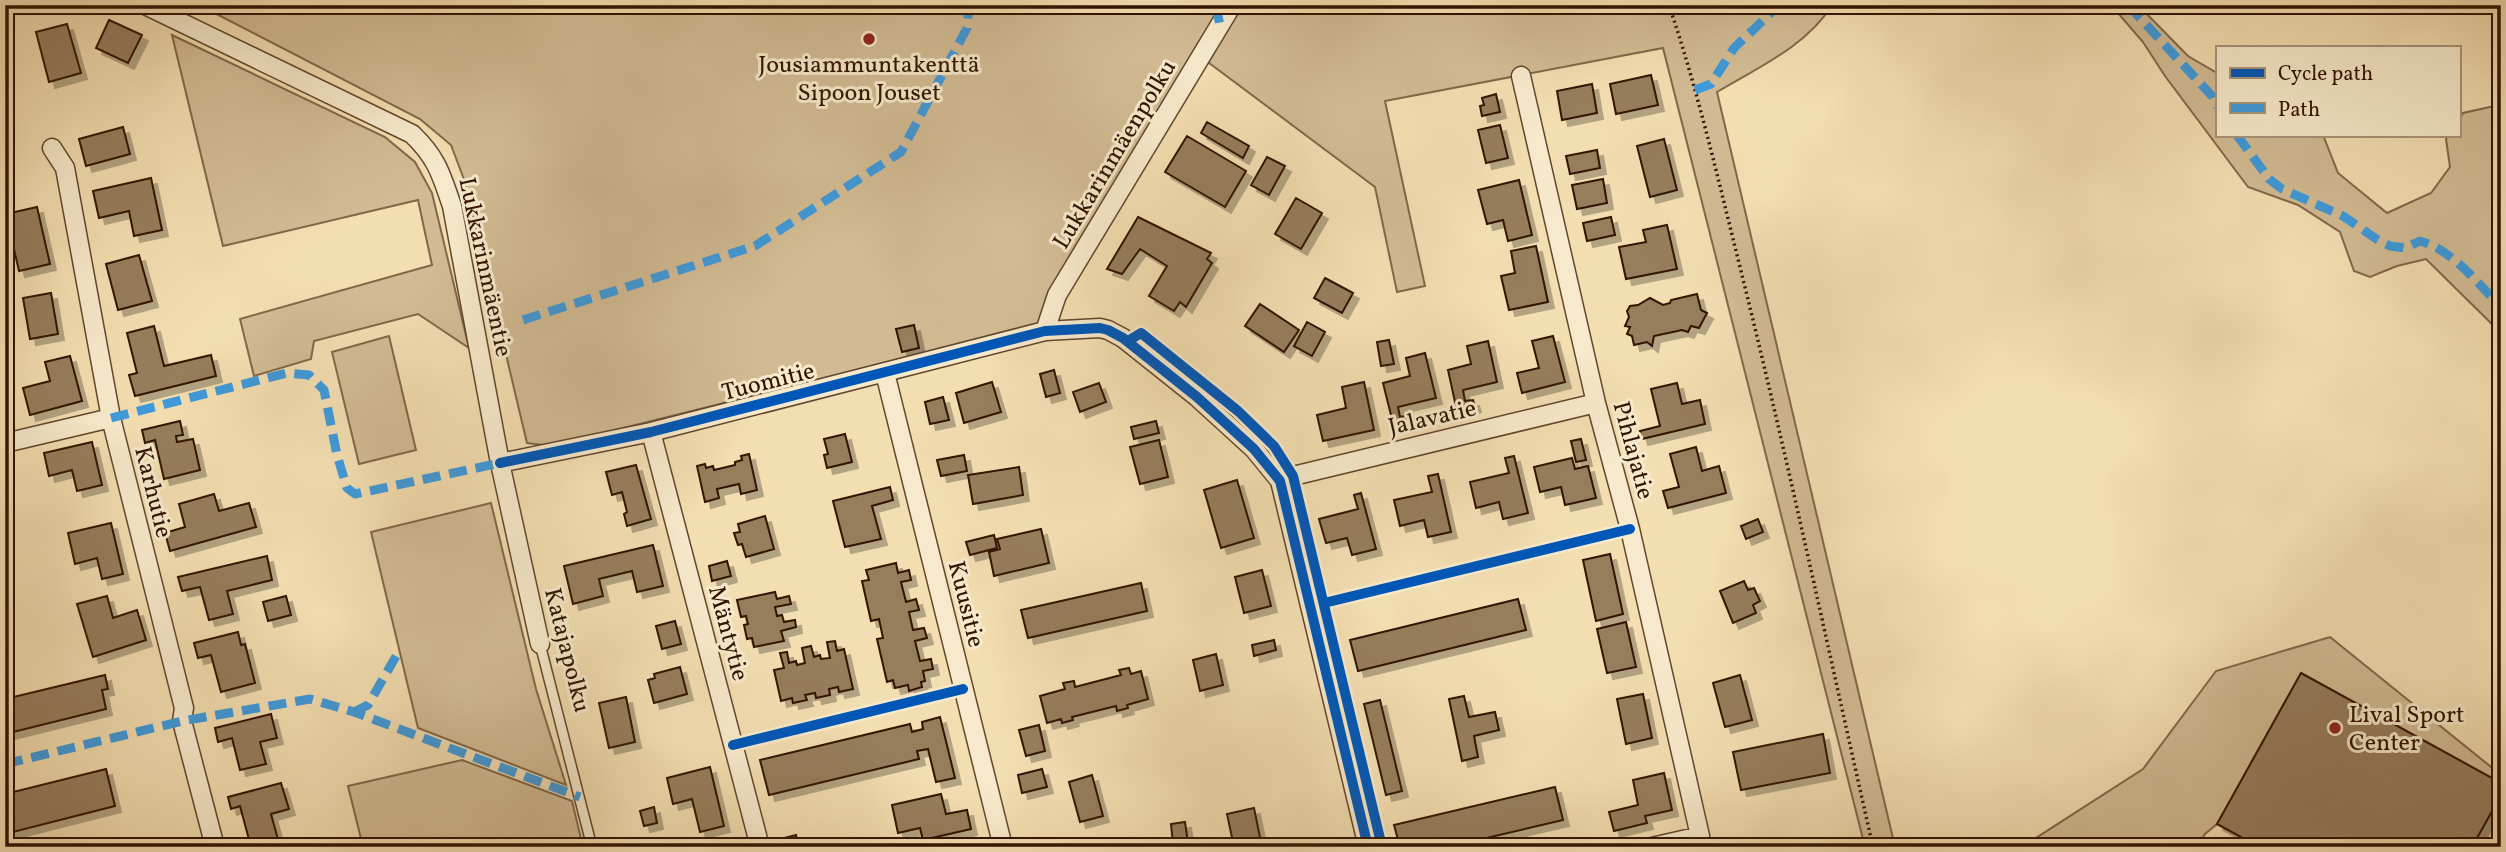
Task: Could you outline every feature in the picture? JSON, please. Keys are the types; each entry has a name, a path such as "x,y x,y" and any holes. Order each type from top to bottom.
{"street":[{"name":"Lukkarinmäentie","path":"145,5 412,134 428,149 438,166 452,206 500,463"},
{"name":"Lukkarinmäenpolku","path":"1045,331 1057,295 1232,5"},
{"name":"Pihlajatie","path":"1521,76 1596,403 1630,528 1700,836 1652,847"},
{"name":"Karhutie","path":"52,148 65,168 111,418 184,708 181,721 215,847"},
{"name":"Tuomitie","path":"500,463 650,432 1045,331 1100,328 1123,338 1196,397 1254,449 1280,481"},
{"name":"Kuusitie","path":"885,373 1003,847"},
{"name":"Jalavatie","path":"1280,481 1596,403"},
{"path":"5,443 111,418"},
{"name":"Mäntytie","path":"650,432 760,847"},
{"name":"Katajapolku","path":"500,463 540,643"},
{"path":"1280,481 1368,847"}],"lane":[{"name":"Katajapolku","path":"540,643 592,847"}],"path":[{"path":"1669,5 1707,135 1765,365 1873,847"}],"shaded area":[{"path":"199,5 1832,5 1822,20 1795,44 1717,92 1895,847 1865,847 1663,48 1385,101 1425,286 1397,292 1375,187 1201,57 1045,323 551,446 527,443 465,182 451,145 420,119"},
{"path":"2111,5 2138,5 2188,56 2216,72 2216,136 2323,136 2338,173 2387,213 2431,193 2450,167 2446,139 2448,136 2460,136 2460,118 2463,113 2494,106 2501,112 2501,333 2426,259 2397,266 2370,277 2354,271 2340,232 2298,205 2248,187 2165,76 2143,42"},
{"path":"172,35 385,137 415,162 432,193 469,348 418,314 314,341 311,359 254,376 240,319 432,265 418,200 223,246"},
{"path":"389,336 416,450 359,464 332,352"},
{"path":"491,503 536,689 566,785 418,728 371,532"},
{"path":"2330,637 2501,775 2501,783 2301,673 2217,824 2205,834 2197,847 2022,847 2143,769 2216,671"},
{"path":"462,760 572,801 583,847 363,847 348,786"},
{"path":"2501,795 2501,843 2498,847 2472,847"}],"building":[{"path":"109,20 142,35 128,63 96,48"},
{"path":"67,24 81,73 49,82 36,32"},
{"path":"1651,75 1658,105 1616,114 1610,84"},
{"path":"1592,84 1597,113 1562,120 1557,91"},
{"path":"1496,94 1500,112 1482,116 1482,98"},
{"path":"1207,122 1249,146 1243,158 1201,133"},
{"path":"1500,125 1508,158 1486,163 1478,130"},
{"path":"123,127 130,154 86,166 79,139"},
{"path":"1187,136 1246,171 1225,207 1165,172"},
{"path":"1664,139 1677,190 1650,197 1637,146"},
{"path":"1597,150 1600,168 1570,174 1566,156"},
{"path":"1267,157 1285,166 1269,195 1251,185"},
{"path":"151,178 162,230 134,236 129,211 99,218 93,191"},
{"path":"1603,179 1607,203 1577,209 1572,185"},
{"path":"1519,180 1532,235 1508,241 1503,220 1487,224 1478,190"},
{"path":"1296,198 1322,213 1301,249 1275,234"},
{"path":"37,207 50,264 19,271 6,214"},
{"path":"1138,217 1211,253 1207,259 1212,263 1186,307 1180,302 1174,311 1149,296 1167,266 1140,249 1122,274 1107,269"},
{"path":"1611,217 1615,235 1587,241 1583,223"},
{"path":"1667,225 1677,269 1626,279 1619,247 1646,242 1643,230"},
{"path":"1536,246 1548,302 1509,310 1501,276 1515,273 1511,251"},
{"path":"139,255 152,301 118,310 106,264"},
{"path":"1325,278 1353,293 1342,313 1314,298"},
{"path":"51,293 58,334 30,339 23,298"},
{"path":"1697,294 1701,310 1707,313 1699,328 1691,326 1688,332 1682,330 1654,336 1652,346 1647,342 1634,345 1632,336 1627,334 1630,327 1625,326 1630,306 1650,298 1663,305 1671,300"},
{"path":"1260,304 1299,330 1284,352 1245,326"},
{"path":"1307,322 1325,332 1312,356 1294,346"},
{"path":"914,325 919,348 902,352 896,329"},
{"path":"154,326 164,366 211,355 216,376 135,396 129,375 137,373 127,333"},
{"path":"1553,336 1565,382 1522,393 1517,373 1539,368 1532,341"},
{"path":"1389,340 1394,364 1381,366 1377,342"},
{"path":"1488,341 1497,382 1463,390 1465,401 1473,400 1475,406 1457,411 1448,370 1471,364 1467,346"},
{"path":"1425,353 1436,398 1398,407 1400,417 1410,415 1412,422 1394,427 1383,383 1410,376 1406,358"},
{"path":"70,356 82,401 30,415 23,388 50,381 45,362"},
{"path":"1054,370 1060,393 1046,397 1040,374"},
{"path":"992,382 1001,412 964,423 956,393"},
{"path":"1364,382 1374,430 1323,441 1317,415 1346,408 1342,387"},
{"path":"1099,383 1106,402 1080,412 1073,392"},
{"path":"1677,383 1682,404 1700,400 1705,424 1642,439 1640,431 1660,426 1651,389"},
{"path":"943,397 949,420 930,424 925,402"},
{"path":"180,421 183,435 176,436 177,442 193,439 200,470 164,479 155,440 145,443 142,430"},
{"path":"1156,421 1159,433 1134,439 1131,427"},
{"path":"845,434 852,462 827,468 824,455 828,454 824,439"},
{"path":"1581,439 1586,460 1576,462 1571,441"},
{"path":"1159,440 1168,477 1140,484 1130,447"},
{"path":"92,442 102,485 77,491 72,470 49,476 44,453"},
{"path":"1696,447 1702,471 1719,466 1726,493 1668,508 1663,491 1679,487 1670,454"},
{"path":"749,454 757,490 741,494 739,484 717,489 719,498 705,502 697,466 705,464 706,468 713,466 714,470 735,465 735,462 742,460 741,456"},
{"path":"964,455 967,471 941,476 937,460"},
{"path":"1514,456 1528,513 1503,519 1499,502 1476,508 1470,482 1509,473 1505,458"},
{"path":"1572,458 1575,469 1588,466 1596,498 1565,505 1561,487 1540,492 1534,467"},
{"path":"636,465 651,519 627,526 622,492 612,495 606,472"},
{"path":"1019,467 1023,495 973,504 968,475"},
{"path":"1438,474 1451,532 1428,537 1424,520 1400,526 1394,500 1432,492 1428,476"},
{"path":"1237,480 1254,538 1221,548 1204,490"},
{"path":"890,487 893,500 872,506 881,539 845,547 833,501"},
{"path":"1361,493 1376,549 1352,555 1347,538 1326,543 1319,519 1358,509 1354,495"},
{"path":"214,494 219,511 249,503 256,527 170,551 165,533 185,527 179,504"},
{"path":"765,516 774,549 746,557 742,544 738,545 734,533 740,532 738,524"},
{"path":"1758,519 1763,532 1746,539 1741,526"},
{"path":"111,523 123,574 102,579 97,558 75,564 68,533"},
{"path":"1041,529 1049,563 994,576 989,552 1000,549 997,539"},
{"path":"994,535 997,548 970,555 966,542"},
{"path":"653,545 663,586 637,592 632,571 599,579 603,596 573,604 564,566"},
{"path":"1610,554 1623,614 1596,621 1583,560"},
{"path":"267,556 272,580 227,591 233,614 209,620 200,587 182,591 178,577"},
{"path":"727,561 731,576 712,581 709,566"},
{"path":"896,563 898,573 909,570 911,580 901,582 906,602 916,599 919,610 909,612 913,630 924,628 927,638 915,641 920,661 931,659 933,669 923,671 925,681 921,682 922,687 909,691 908,685 895,688 893,680 887,682 877,639 883,638 879,619 871,621 862,581 869,580 866,570"},
{"path":"1262,570 1271,606 1244,613 1235,577"},
{"path":"1744,581 1748,590 1754,588 1760,601 1753,605 1756,613 1733,623 1720,591"},
{"path":"1141,583 1147,611 1028,638 1021,610"},
{"path":"775,592 777,599 789,596 791,604 775,607 777,616 782,615 784,622 795,620 796,627 781,631 784,641 754,647 752,638 747,639 744,625 748,624 746,616 741,617 737,600"},
{"path":"107,596 113,618 137,610 146,640 93,657 77,604"},
{"path":"286,596 291,615 268,621 263,602"},
{"path":"1518,599 1526,630 1358,671 1350,640"},
{"path":"675,621 681,644 662,649 656,626"},
{"path":"1626,622 1636,667 1607,673 1597,629"},
{"path":"238,632 241,645 245,644 255,683 221,692 211,655 198,658 194,643"},
{"path":"1274,640 1276,650 1254,656 1252,645"},
{"path":"835,641 837,651 844,649 853,689 839,692 838,687 829,689 830,695 816,698 815,693 805,695 807,700 793,703 792,698 781,701 774,670 784,668 780,653 787,652 789,663 796,661 797,665 805,663 802,648 811,646 814,657 820,655 821,659 830,658 827,642"},
{"path":"1216,654 1223,685 1200,691 1193,660"},
{"path":"680,667 687,694 654,703 648,680 655,678 654,674"},
{"path":"1129,668 1131,674 1141,671 1148,699 1117,711 1116,706 1072,717 1073,720 1062,723 1061,719 1047,723 1040,696 1065,689 1063,683 1074,681 1075,687 1121,675 1119,670"},
{"name":"Lival Sport Center","path":"2301,673 2501,783 2501,795 2472,847 2259,847 2217,824"},
{"path":"105,675 108,689 102,690 106,709 5,734 5,699"},
{"path":"1740,675 1752,720 1725,727 1713,683"},
{"path":"1643,694 1652,738 1626,744 1617,699"},
{"path":"1464,696 1469,717 1495,712 1499,730 1474,736 1478,757 1462,761 1449,699"},
{"path":"626,697 635,742 609,748 599,703"},
{"path":"1380,700 1402,791 1386,795 1364,704"},
{"path":"271,714 277,738 260,742 266,764 240,770 232,738 218,742 215,728"},
{"path":"940,717 955,778 936,782 928,749 917,751 919,759 769,795 760,760 910,724 912,732 923,729 922,722"},
{"path":"1039,725 1045,751 1026,756 1019,730"},
{"path":"1823,734 1830,773 1741,790 1733,752"},
{"path":"710,767 724,826 700,832 692,799 673,804 667,778"},
{"path":"106,769 115,806 5,834 5,794"},
{"path":"1042,769 1047,787 1022,793 1018,775"},
{"path":"1664,773 1672,810 1645,816 1647,823 1614,831 1609,812 1638,805 1633,780"},
{"path":"1092,775 1103,816 1080,822 1069,782"},
{"path":"281,783 289,809 271,814 279,843 266,847 251,847 240,806 231,809 228,797"},
{"path":"1555,787 1563,820 1448,847 1400,847 1394,825"},
{"path":"941,794 946,814 967,810 971,829 923,840 920,828 898,833 892,805"},
{"path":"654,807 657,823 644,826 640,811"},
{"path":"1254,808 1262,847 1234,847 1227,814"},
{"path":"1185,822 1188,843 1173,844 1171,824"},
{"path":"796,835 799,847 778,847 777,840"},
{"path":"1101,838 1103,847 1077,847 1076,844"}],"marked path":[{"path":"523,320 755,246 901,152 967,28 969,5"},
{"path":"1216,5 1220,26"},
{"path":"1695,90 1711,84 1734,48 1773,11 1775,5"},
{"path":"2128,5 2212,96 2216,105"},
{"path":"2238,136 2269,179 2282,189 2343,216 2390,246 2405,248 2420,241 2432,245 2454,260 2501,307"},
{"path":"111,418 287,373 309,375 324,390 337,455 347,488 355,494 500,463"},
{"path":"354,712 368,705 399,651"},
{"path":"5,764 182,721 310,699 354,712 580,797"}],"cycle path":[{"path":"500,463 651,432 1045,331 1100,328 1108,330 1123,338 1197,397 1254,449 1280,481 1368,847"},
{"path":"1128,341 1141,333 1238,411 1274,446 1293,476 1382,847"},
{"path":"1324,603 1630,529"},
{"path":"733,745 963,689"}],"place":[{"name":"Jousiammuntakenttä Sipoon Jouset","path":"869,39"},
{"name":"Lival Sport Center","path":"2335,728"}]}
